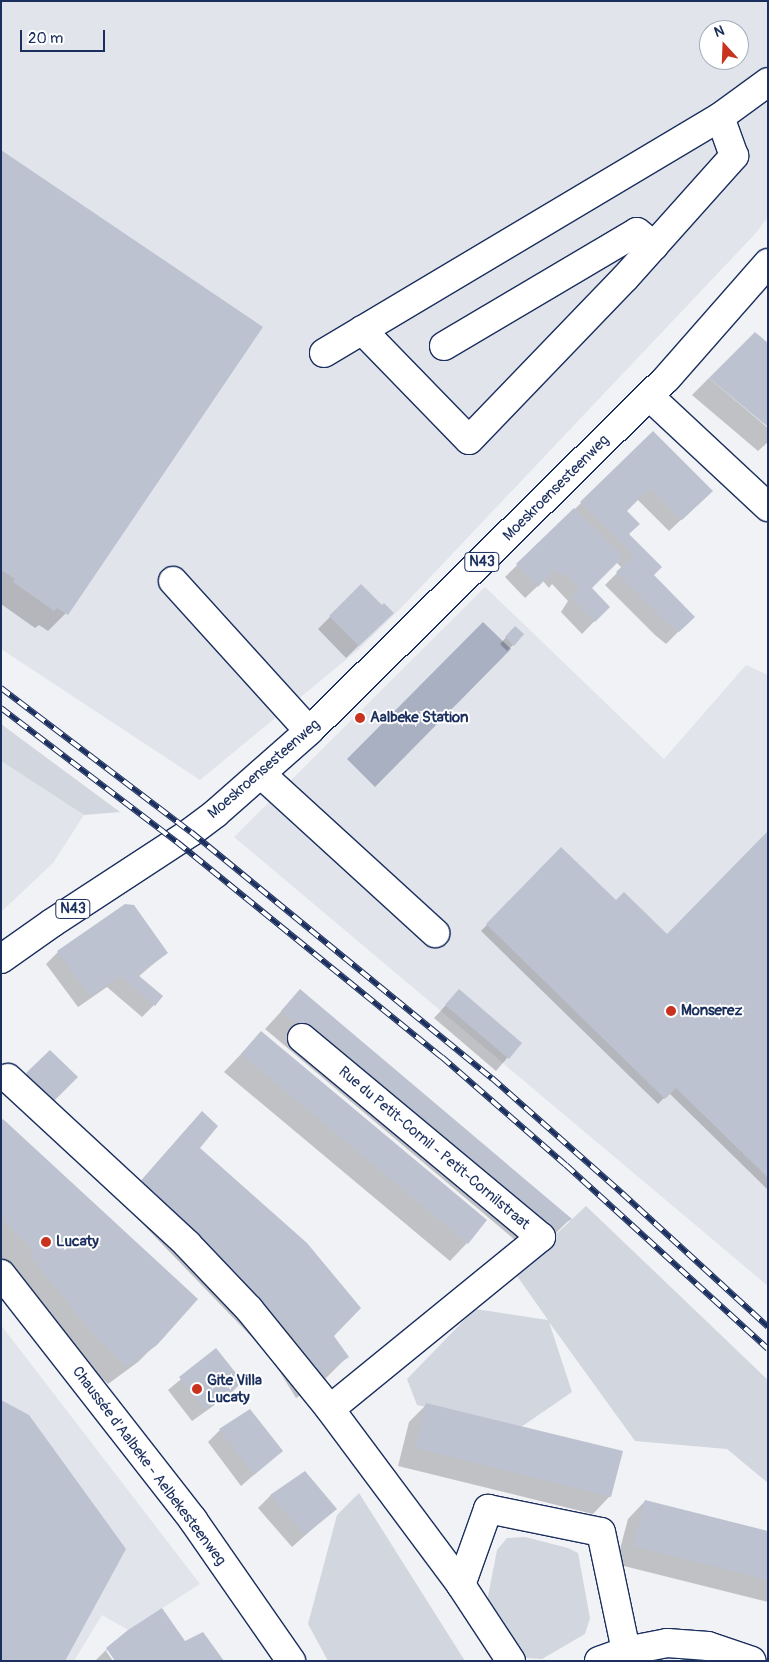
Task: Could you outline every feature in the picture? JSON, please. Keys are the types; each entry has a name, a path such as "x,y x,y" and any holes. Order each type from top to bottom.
{"street":[{"path":"324,353 720,116 768,82"},
{"path":"362,330 469,440 654,246 734,156 720,116"},
{"path":"444,346 637,232 654,246"},
{"name":"Moeskroensesteenweg","path":"1,959 52,923 177,842 216,813 309,731 649,396 768,263"},
{"path":"649,396 768,507"},
{"path":"173,581 309,731"},
{"path":"261,774 435,933"},
{"name":"Rue du Petit-Cornil - Petit-Cornilstraat","path":"302,1038 541,1237 330,1409"},
{"path":"8,1078 187,1244 249,1309 330,1409 460,1585 511,1661"},
{"name":"Chaussée d'Aalbeke - Aelbekesteenweg","path":"1,1274 192,1520 291,1661"},
{"path":"460,1585 488,1509 601,1532 626,1651"},
{"path":"599,1661 626,1651 666,1643 694,1653 708,1646 752,1661"}],"shaded area":[{"path":"1,1 768,1 768,217 755,234 401,608 359,649 200,780 1,649"},
{"path":"485,587 664,759 746,665 768,675 768,1286 234,837"},
{"path":"1,724 120,812 84,815 1,761"},
{"path":"1,761 84,815 53,863 1,912"},
{"path":"586,1206 768,1380 768,1483 727,1449 635,1441 549,1322 572,1392 521,1427 417,1405 407,1379 475,1309 548,1320 515,1273"},
{"path":"1,1325 200,1584 128,1630 102,1615 74,1661 1,1661"},
{"path":"359,1493 465,1661 328,1661 308,1624 337,1515"},
{"path":"525,1537 568,1548 578,1553 590,1618 585,1634 542,1659 526,1658 486,1607 497,1550 507,1538"}],"water":[{"path":"483,622 511,649 375,787 347,759"}],"building":[{"path":"1,150 263,327 68,615 57,608 54,611 13,582 15,579 1,570"},
{"path":"755,332 768,343 768,427 709,378"},
{"path":"653,431 713,491 682,520 650,488 627,511 640,524 629,534 662,567 654,575 695,617 679,632 667,623 616,572 634,555 580,502"},
{"path":"574,508 623,557 592,588 610,607 595,622 572,599 579,588 565,573 562,576 555,569 538,587 516,564"},
{"path":"361,584 382,605 384,603 394,613 359,646 329,616"},
{"path":"515,626 524,634 514,646 505,637"},
{"name":"Monserez","path":"768,831 768,1178 676,1088 665,1099 486,924 561,847 616,900 624,892 667,934"},
{"path":"125,904 134,905 168,953 138,975 163,996 155,1006 120,976 90,996 57,951"},
{"path":"300,989 572,1219 546,1234 281,1011"},
{"path":"459,989 522,1043 509,1059 445,1005"},
{"path":"261,1031 487,1220 468,1244 241,1054"},
{"path":"50,1050 78,1077 54,1101 26,1073"},
{"path":"202,1111 218,1126 200,1148 307,1243 361,1308 334,1336 349,1357 319,1377 292,1334 141,1181"},
{"path":"3,1119 198,1299 157,1345 127,1367 93,1334 30,1256 33,1250 5,1222 1,1213 1,1121"},
{"path":"216,1348 243,1382 205,1410 179,1377"},
{"path":"1,1400 29,1415 126,1549 65,1661 1,1661"},
{"path":"426,1403 623,1451 611,1497 415,1448"},
{"path":"250,1409 283,1451 254,1475 219,1429"},
{"path":"305,1471 337,1509 305,1535 270,1495"},
{"path":"645,1500 768,1531 768,1580 633,1546"},
{"path":"162,1608 185,1641 203,1632 224,1661 115,1661 106,1648 128,1630"}],"railway":[{"path":"1,688 191,832 492,1078 622,1193 768,1327"},
{"path":"1,708 177,842 442,1057 566,1165 768,1349"}],"place":[{"name":"Aalbeke Station","path":"360,718"},
{"name":"Monserez","path":"671,1011"},
{"name":"Lucaty","path":"46,1242"},
{"name":"Gite Villa Lucaty","path":"197,1389"}]}
